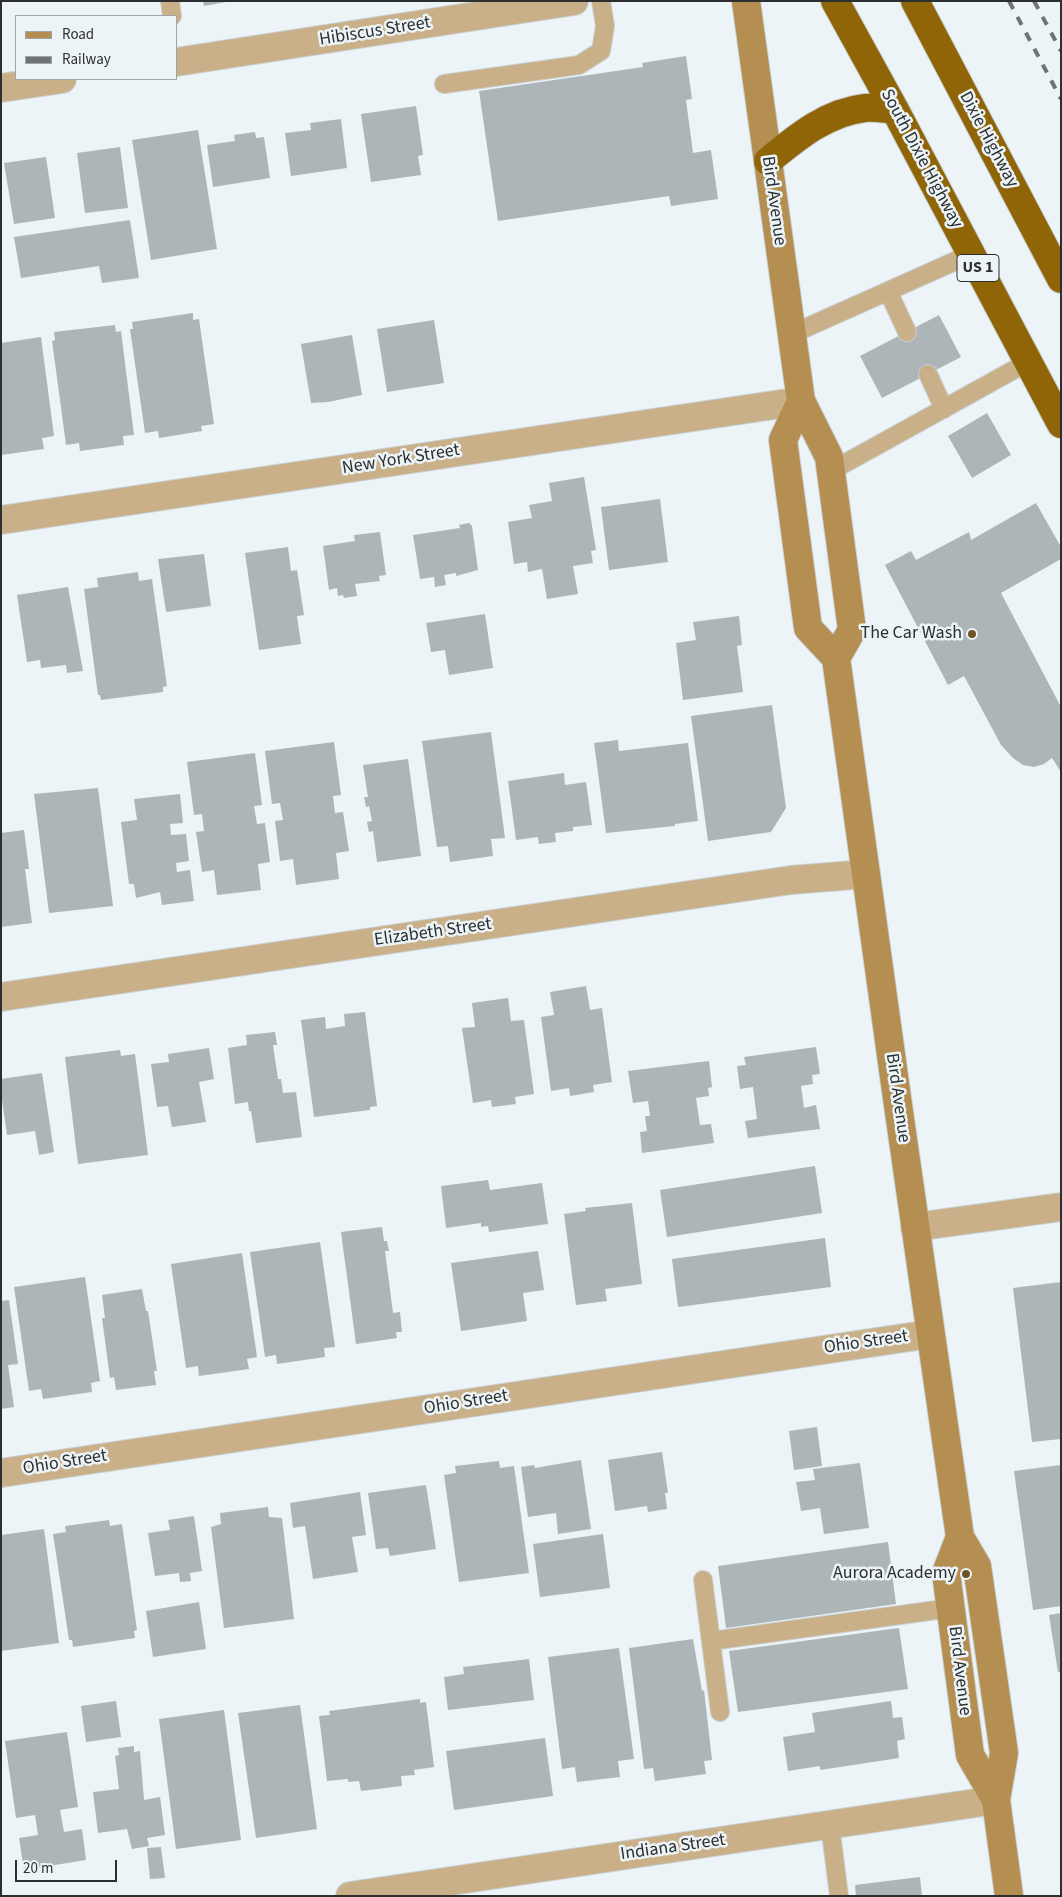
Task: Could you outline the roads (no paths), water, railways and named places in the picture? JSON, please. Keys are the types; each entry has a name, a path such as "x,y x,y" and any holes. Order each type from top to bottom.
{"highway":[{"name":"South Dixie Highway","path":"836,1 1061,424"},
{"name":"Dixie Highway","path":"915,1 1061,279"},
{"path":"768,161 797,137 842,113 866,108 895,110"}],"street":[{"name":"Hibiscus Street","path":"178,59 574,1"},
{"name":"Bird Avenue","path":"746,1 802,401 828,457 831,471 852,630 836,658 960,1537 977,1566 1004,1753 996,1800 1010,1896"},
{"path":"1,88 55,80"},
{"path":"802,401 783,440 808,628 836,658"},
{"name":"New York Street","path":"1,520 802,401"},
{"name":"Elizabeth Street","path":"1,997 791,880 866,874"},
{"path":"915,1227 1061,1207"},
{"name":"Ohio Street","path":"1,1473 930,1334"},
{"name":"Bird Avenue","path":"960,1537 946,1573 970,1755 996,1800"},
{"name":"Indiana Street","path":"350,1896 996,1800"}],"lane":[{"path":"170,1 172,15"},
{"path":"444,84 579,65 601,51 605,26 601,1"},
{"path":"792,334 971,254"},
{"path":"888,291 906,332"},
{"path":"831,471 1028,362"},
{"path":"928,374 944,409"},
{"path":"703,1580 720,1712"},
{"path":"711,1641 951,1608"},
{"path":"830,1825 839,1896"}],"railway":[{"path":"1009,1 1061,99"},
{"path":"1034,1 1061,51"}],"place":[{"name":"The Car Wash","path":"972,634"},
{"name":"Aurora Academy","path":"966,1574"}]}
